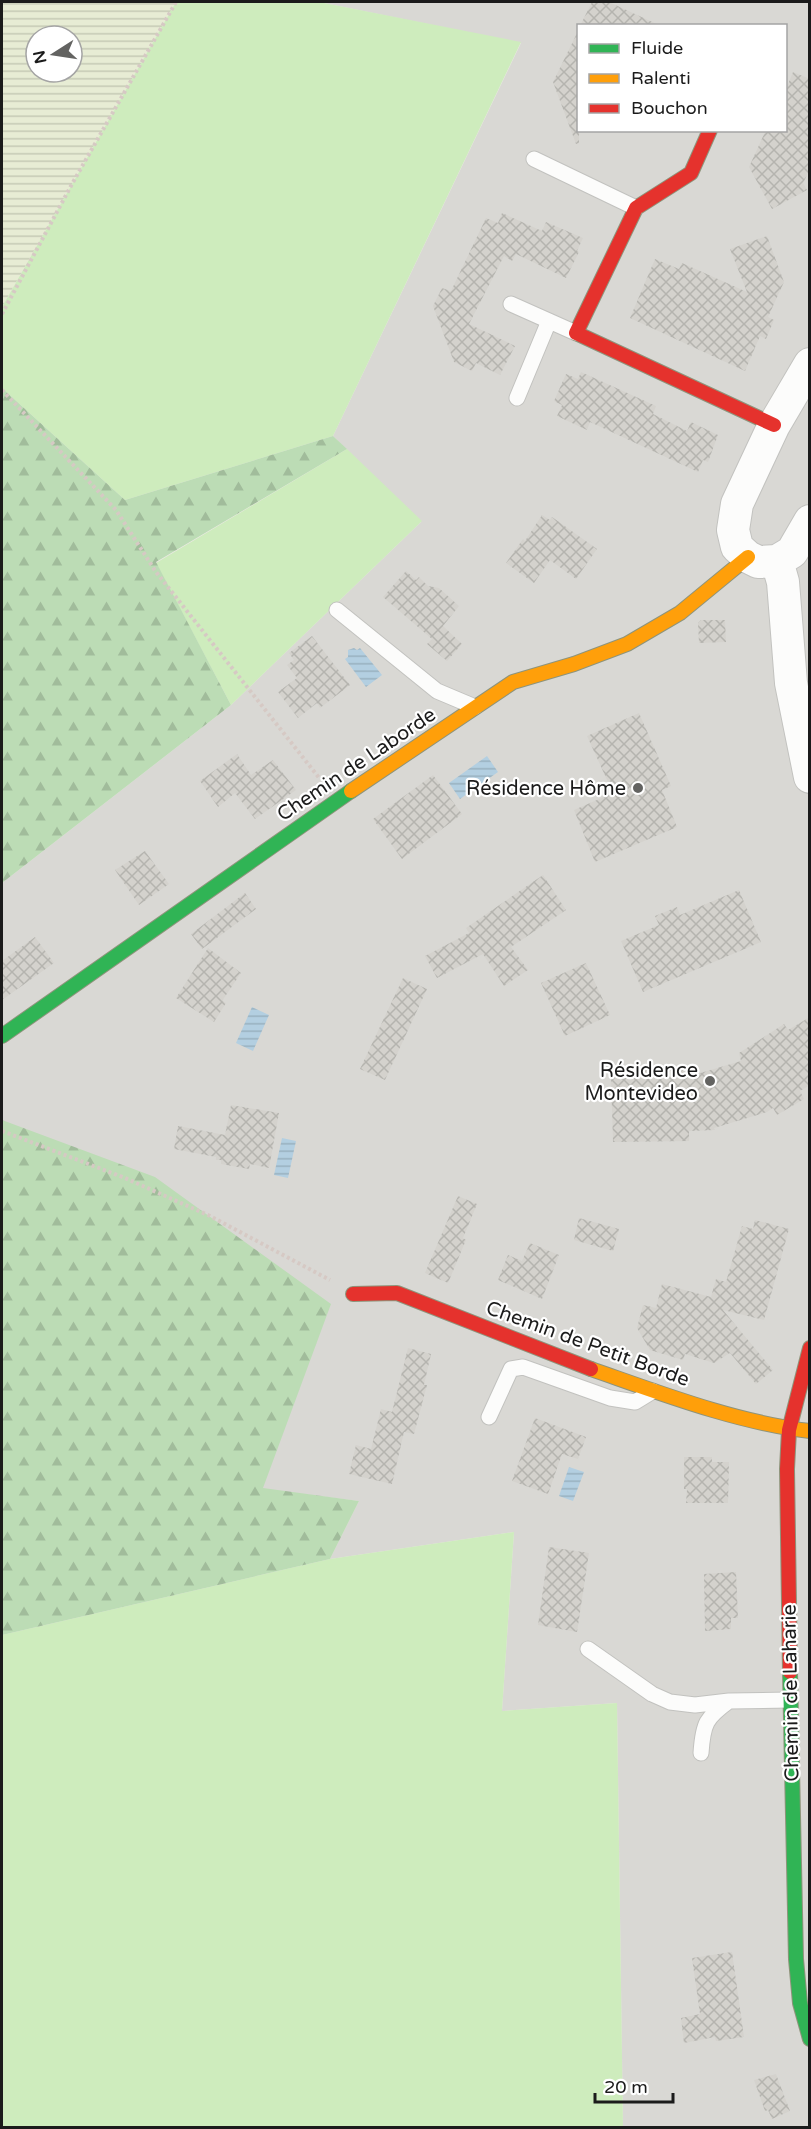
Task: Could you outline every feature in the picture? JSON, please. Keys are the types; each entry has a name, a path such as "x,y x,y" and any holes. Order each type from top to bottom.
{"street":[{"path":"709,132 691,173 636,208 576,333 774,425"},
{"path":"810,364 774,425 736,504 733,530 737,547 762,559 783,582 791,683 810,777"},
{"path":"762,559 792,552 810,521"},
{"name":"Chemin de Laborde","path":"2,1036 336,801 513,682 574,664 627,644 680,613 762,559"},
{"name":"Chemin de Petit Borde","path":"354,1294 397,1293 653,1391 745,1419 789,1430 810,1431"},
{"name":"Chemin de Laharie","path":"810,1348 789,1430 787,1469 794,1594 790,1700 796,1959 800,2003 810,2039"}],"lane":[{"path":"534,159 636,208"},
{"path":"511,304 576,333"},
{"path":"517,398 549,321"},
{"path":"337,610 437,691 475,707"},
{"path":"489,1417 511,1369 523,1367 610,1398 635,1402 653,1391"},
{"path":"588,1649 652,1694 670,1702 695,1705 729,1701 790,1700"},
{"path":"701,1753 702,1735 710,1715 729,1701"},
{"path":"791,1773 810,1772"}],"path":[{"path":"2,314 72,184 176,2"},
{"path":"2,390 116,510 156,572 336,801"},
{"path":"2,1131 124,1178 210,1216 354,1294"}],"shaded area":[{"path":"319,2 809,2 809,2127 623,2127 617,1703 502,1711 514,1532 330,1559 359,1501 263,1489 2,1120 2,883 231,705 421,522 333,436 521,43"}],"green space":[{"path":"2,2 176,2 2,307"},
{"path":"176,2 319,2 521,42 333,436 125,500 2,388 2,307"},
{"path":"2,388 125,500 333,436 347,449 156,562 231,705 2,883"},
{"path":"347,449 422,521 231,705 156,563"},
{"path":"2,1120 155,1177 331,1304 263,1488 359,1501 330,1559 2,1635"},
{"path":"514,1532 502,1711 617,1703 623,2127 2,2127 2,1635 330,1559"}],"water":[{"path":"354,648 357,650 360,648 382,675 366,687 345,659 348,657 348,650"},
{"path":"487,756 498,772 460,799 449,783"},
{"path":"252,1007 269,1015 253,1051 236,1043"},
{"path":"282,1138 296,1141 288,1178 274,1175"},
{"path":"569,1467 584,1472 573,1501 559,1496"}],"building":[{"path":"592,2 609,2 657,24 581,24"},
{"path":"577,33 579,143 576,144 553,82"},
{"path":"793,72 810,79 810,169 803,183 807,190 772,209 749,167 765,132 787,132 787,87"},
{"path":"502,213 542,231 546,222 583,238 566,278 516,254 512,261 504,256 469,324 515,346 500,375 476,363 472,371 454,362 433,306 442,288 451,291 486,218 498,223"},
{"path":"767,236 784,282 768,317 774,320 766,339 760,336 745,371 630,318 655,259 679,269 682,263 747,292 730,249"},
{"path":"581,372 656,406 653,414 687,431 691,422 718,435 708,462 703,460 698,472 590,422 587,430 557,416 562,405 554,401 566,374 578,379"},
{"path":"542,515 550,520 552,517 597,549 576,579 550,560 534,583 506,563 523,539 525,541"},
{"path":"406,571 416,580 419,577 428,586 439,588 459,606 443,626 462,644 447,661 427,644 432,639 383,597"},
{"path":"701,620 725,620 726,642 699,643 698,623"},
{"path":"312,636 350,685 320,708 317,703 298,718 278,692 297,678 287,665 294,660 289,653"},
{"name":"Résidence Hôme","path":"639,713 671,786 662,790 677,827 595,862 574,810 613,793 587,736"},
{"path":"237,754 251,775 273,760 296,790 255,819 235,793 218,807 200,781"},
{"path":"433,775 462,814 402,859 373,819"},
{"path":"145,851 169,884 139,905 115,870"},
{"path":"543,875 566,910 511,947 528,970 504,986 483,954 437,978 425,956 469,933 466,928"},
{"path":"739,890 761,942 643,992 621,941 659,925 655,916 677,907 680,915"},
{"path":"245,893 256,909 202,949 191,934"},
{"path":"35,937 54,963 2,1000 2,961"},
{"path":"208,948 241,973 222,1001 226,1003 214,1022 176,998"},
{"path":"586,963 610,1015 565,1036 541,983"},
{"path":"403,978 427,989 385,1080 360,1069"},
{"name":"Résidence Montevideo","path":"810,1017 810,1085 800,1091 804,1099 777,1115 773,1108 767,1112 714,1128 715,1130 689,1131 689,1141 613,1142 611,1077 641,1076 641,1068 694,1066 697,1074 741,1061 739,1053 784,1024 788,1030"},
{"path":"231,1105 279,1113 269,1168 250,1164 249,1169 221,1164 221,1160 216,1160 216,1157 174,1149 178,1126 225,1135"},
{"path":"458,1196 477,1204 463,1238 466,1240 448,1283 425,1273"},
{"path":"579,1218 619,1229 613,1251 574,1240"},
{"path":"755,1220 789,1229 764,1320 723,1310 773,1370 756,1384 730,1353 714,1363 685,1354 683,1360 650,1350 637,1328 643,1305 656,1308 662,1284 711,1297 716,1279 726,1282 742,1226 753,1229"},
{"path":"530,1243 559,1255 542,1299 498,1280 508,1255 522,1261"},
{"path":"408,1348 431,1354 424,1385 427,1385 414,1434 404,1432 392,1484 349,1474 356,1445 371,1449 381,1409 392,1412"},
{"path":"535,1418 586,1437 578,1459 562,1454 548,1494 512,1481"},
{"path":"684,1457 712,1457 712,1462 729,1462 728,1503 686,1503"},
{"path":"549,1547 589,1553 577,1632 538,1625"},
{"path":"736,1572 738,1618 731,1618 731,1629 705,1631 704,1574"},
{"path":"732,1952 744,2037 716,2041 715,2037 684,2043 681,2018 700,2014 692,1958"},
{"path":"776,2074 790,2111 772,2119 768,2110 765,2111 754,2080"}],"traffic: fast":[{"path":"2,1036 351,791"},
{"path":"790,1672 796,1959 800,2003 810,2039"}],"traffic: slow":[{"path":"351,791 513,682 574,664 627,644 680,613 748,557"},
{"path":"591,1369 727,1414 810,1431"}],"traffic: jam":[{"path":"709,132 691,173 636,208 576,333 774,425"},
{"path":"353,1294 397,1293 591,1369"},
{"path":"790,1672 787,1469 789,1430 810,1348"}],"place":[{"name":"Résidence Hôme","path":"638,788"},
{"name":"Résidence Montevideo","path":"710,1081"}]}
